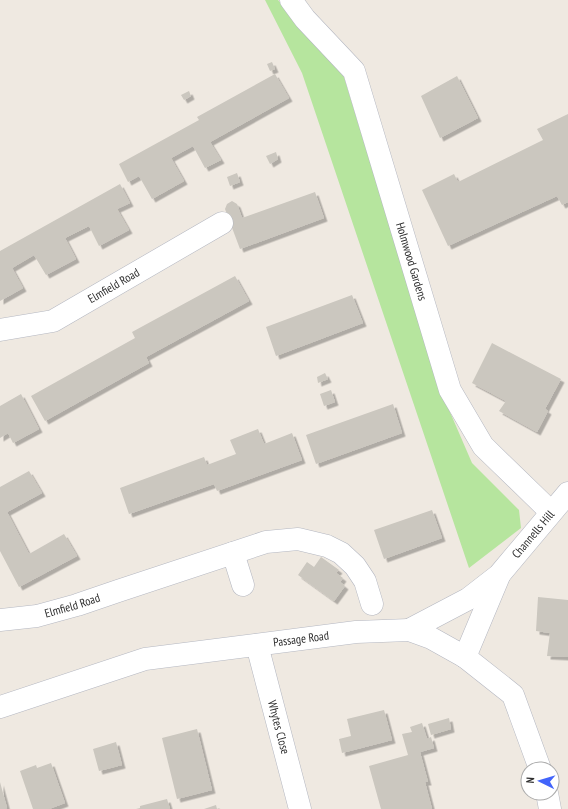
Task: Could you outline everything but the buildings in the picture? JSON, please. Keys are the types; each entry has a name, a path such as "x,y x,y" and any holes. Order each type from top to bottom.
{"street":[{"name":"Holmwood Gardens","path":"291,0 305,19 354,71 450,390 483,446 551,512"},
{"name":"Elmfield Road","path":"0,330 52,321 222,223"},
{"name":"Channells Hill","path":"409,630 468,599 499,575 568,493"},
{"name":"Elmfield Road","path":"0,620 38,616 77,606 266,542 298,539 327,546 341,553 355,566 365,580 372,604"},
{"path":"233,553 242,585"},
{"name":"Channells Hill","path":"465,657 499,575"},
{"name":"Passage Road","path":"0,707 145,659 356,632 409,630 431,638 465,657 512,695 537,761"},
{"name":"Whytes Close","path":"257,645 300,809"}],"green space":[{"path":"265,0 278,0 344,77 437,382 472,463 519,510 521,528 469,568 302,73"}]}
